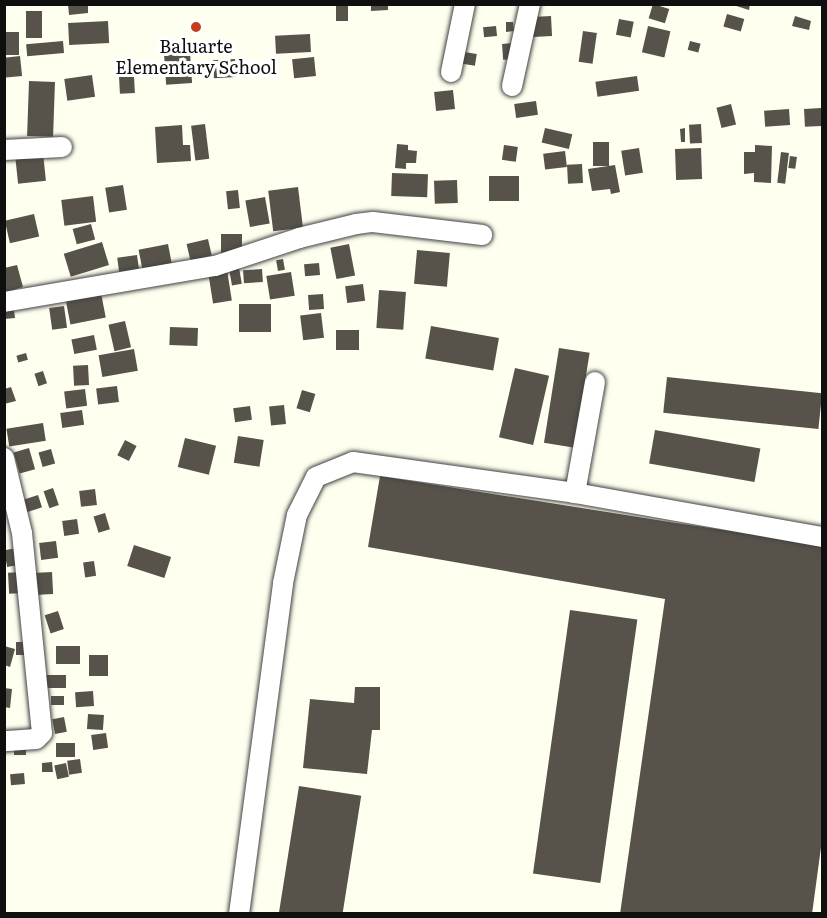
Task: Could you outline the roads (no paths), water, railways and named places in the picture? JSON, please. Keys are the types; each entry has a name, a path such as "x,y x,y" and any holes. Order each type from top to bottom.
{"street":[{"path":"451,72 465,4"},
{"path":"512,86 530,4"},
{"path":"4,150 62,147"},
{"path":"4,302 215,266 298,238 356,224 373,222 482,235"},
{"path":"575,493 595,382"},
{"path":"4,458 22,533 42,733 36,739 4,741"},
{"path":"239,914 283,583 297,515 316,477 352,462 575,493 822,537"}],"place":[{"name":"Baluarte Elementary School","path":"196,27"}]}
